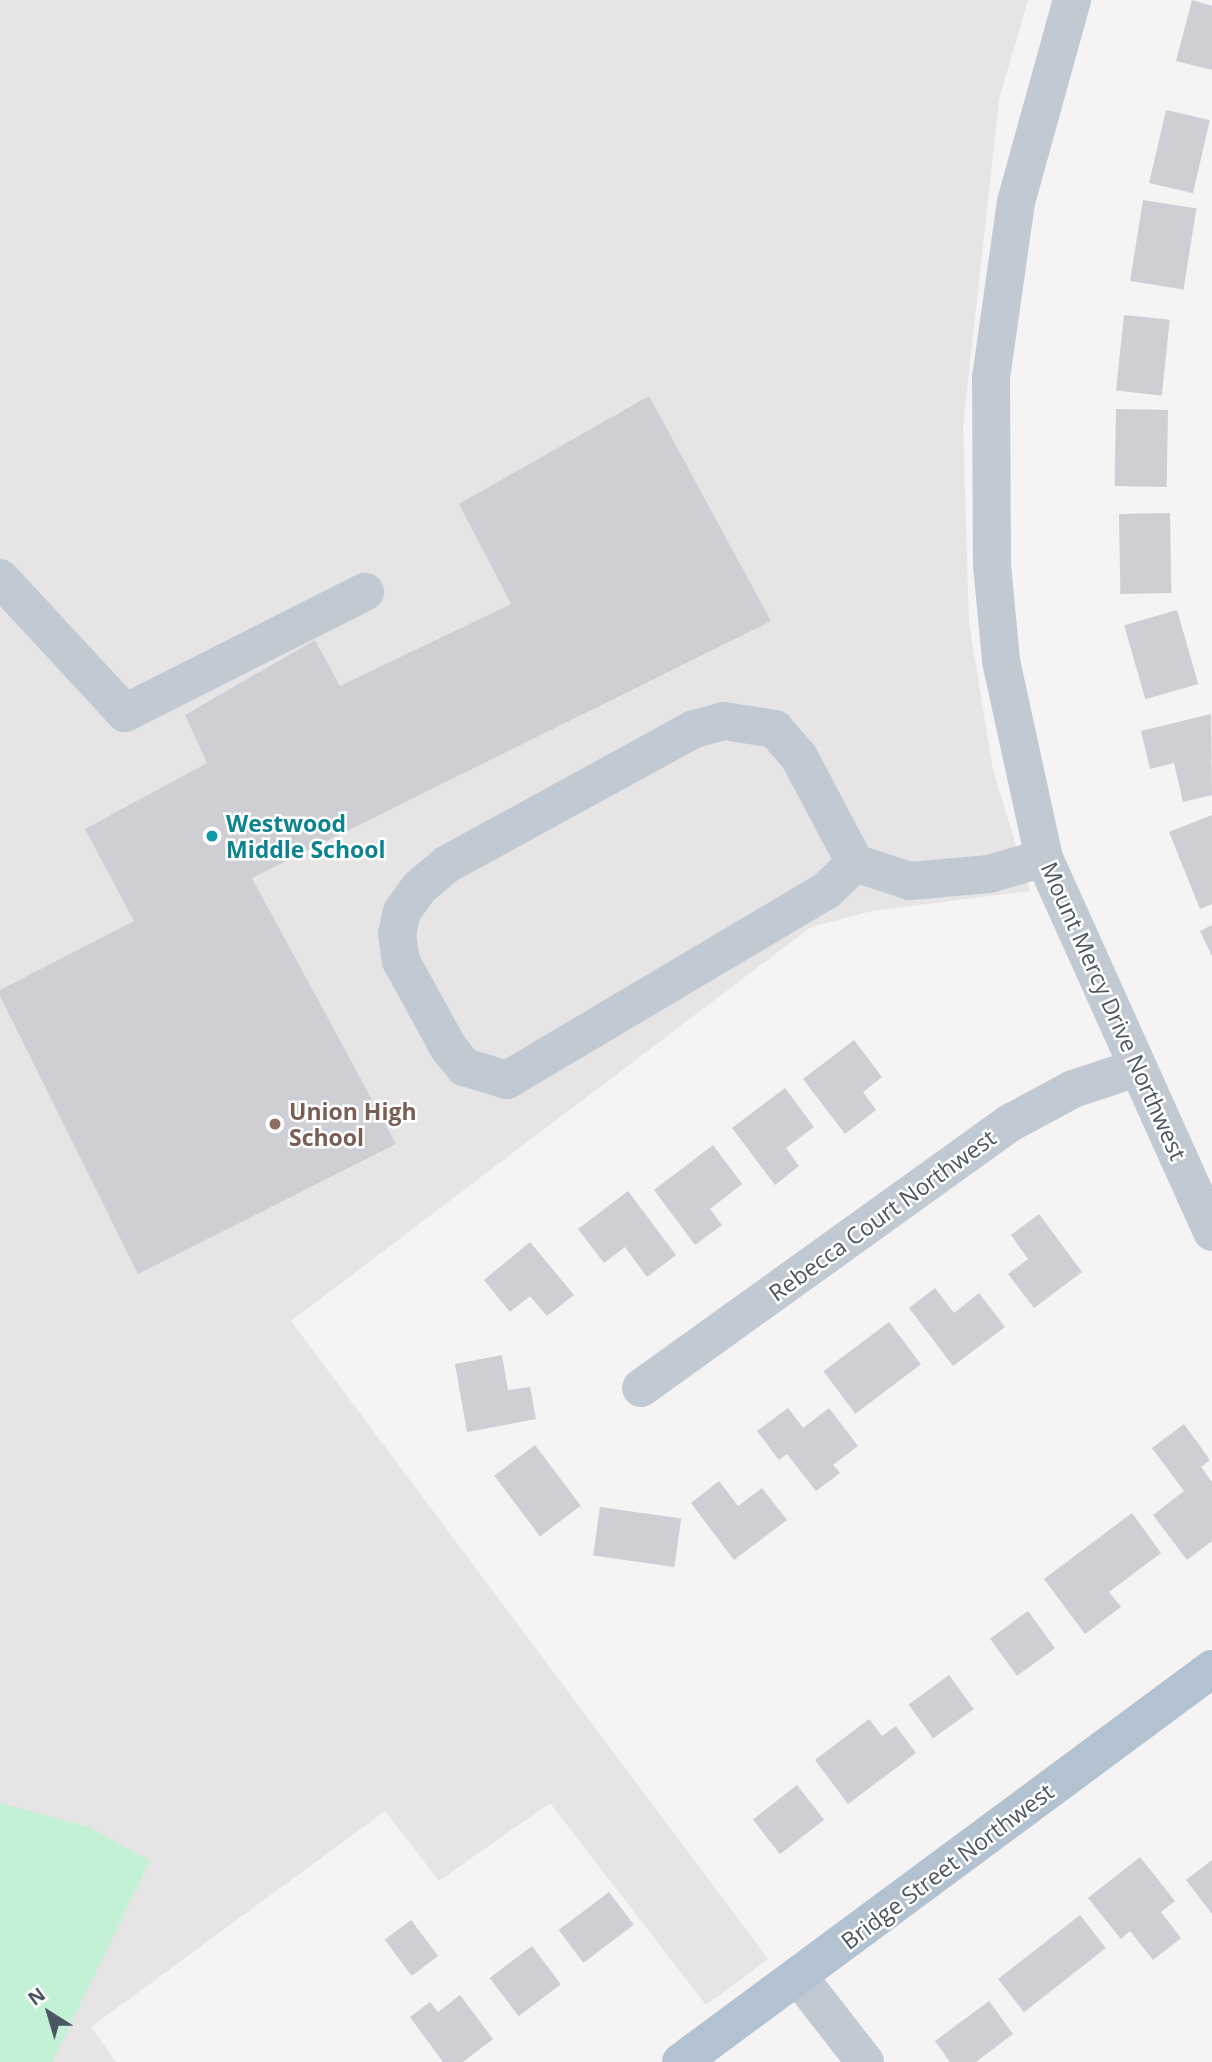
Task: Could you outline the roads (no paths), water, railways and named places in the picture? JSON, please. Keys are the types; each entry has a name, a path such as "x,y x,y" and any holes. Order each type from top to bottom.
{"main road":[{"name":"Bridge Street Northwest","path":"681,2062 1212,1669"}],"street":[{"name":"Mount Mercy Drive Northwest","path":"1072,0 1016,202 991,377 992,565 1001,661 1044,858 1136,1068 1212,1232"},
{"path":"0,578 125,713 365,592"},
{"path":"855,863 827,890 507,1080 464,1067 448,1047 401,961 397,934 402,911 419,888 446,865 694,729 724,721 775,729 799,757 855,863 910,881 989,874 1044,858"},
{"name":"Rebecca Court Northwest","path":"641,1388 1008,1124 1073,1089 1136,1068"},
{"path":"798,1976 865,2062"}],"place":[{"name":"Westwood Middle School","path":"212,836"},
{"name":"Union High School","path":"275,1124"}]}
